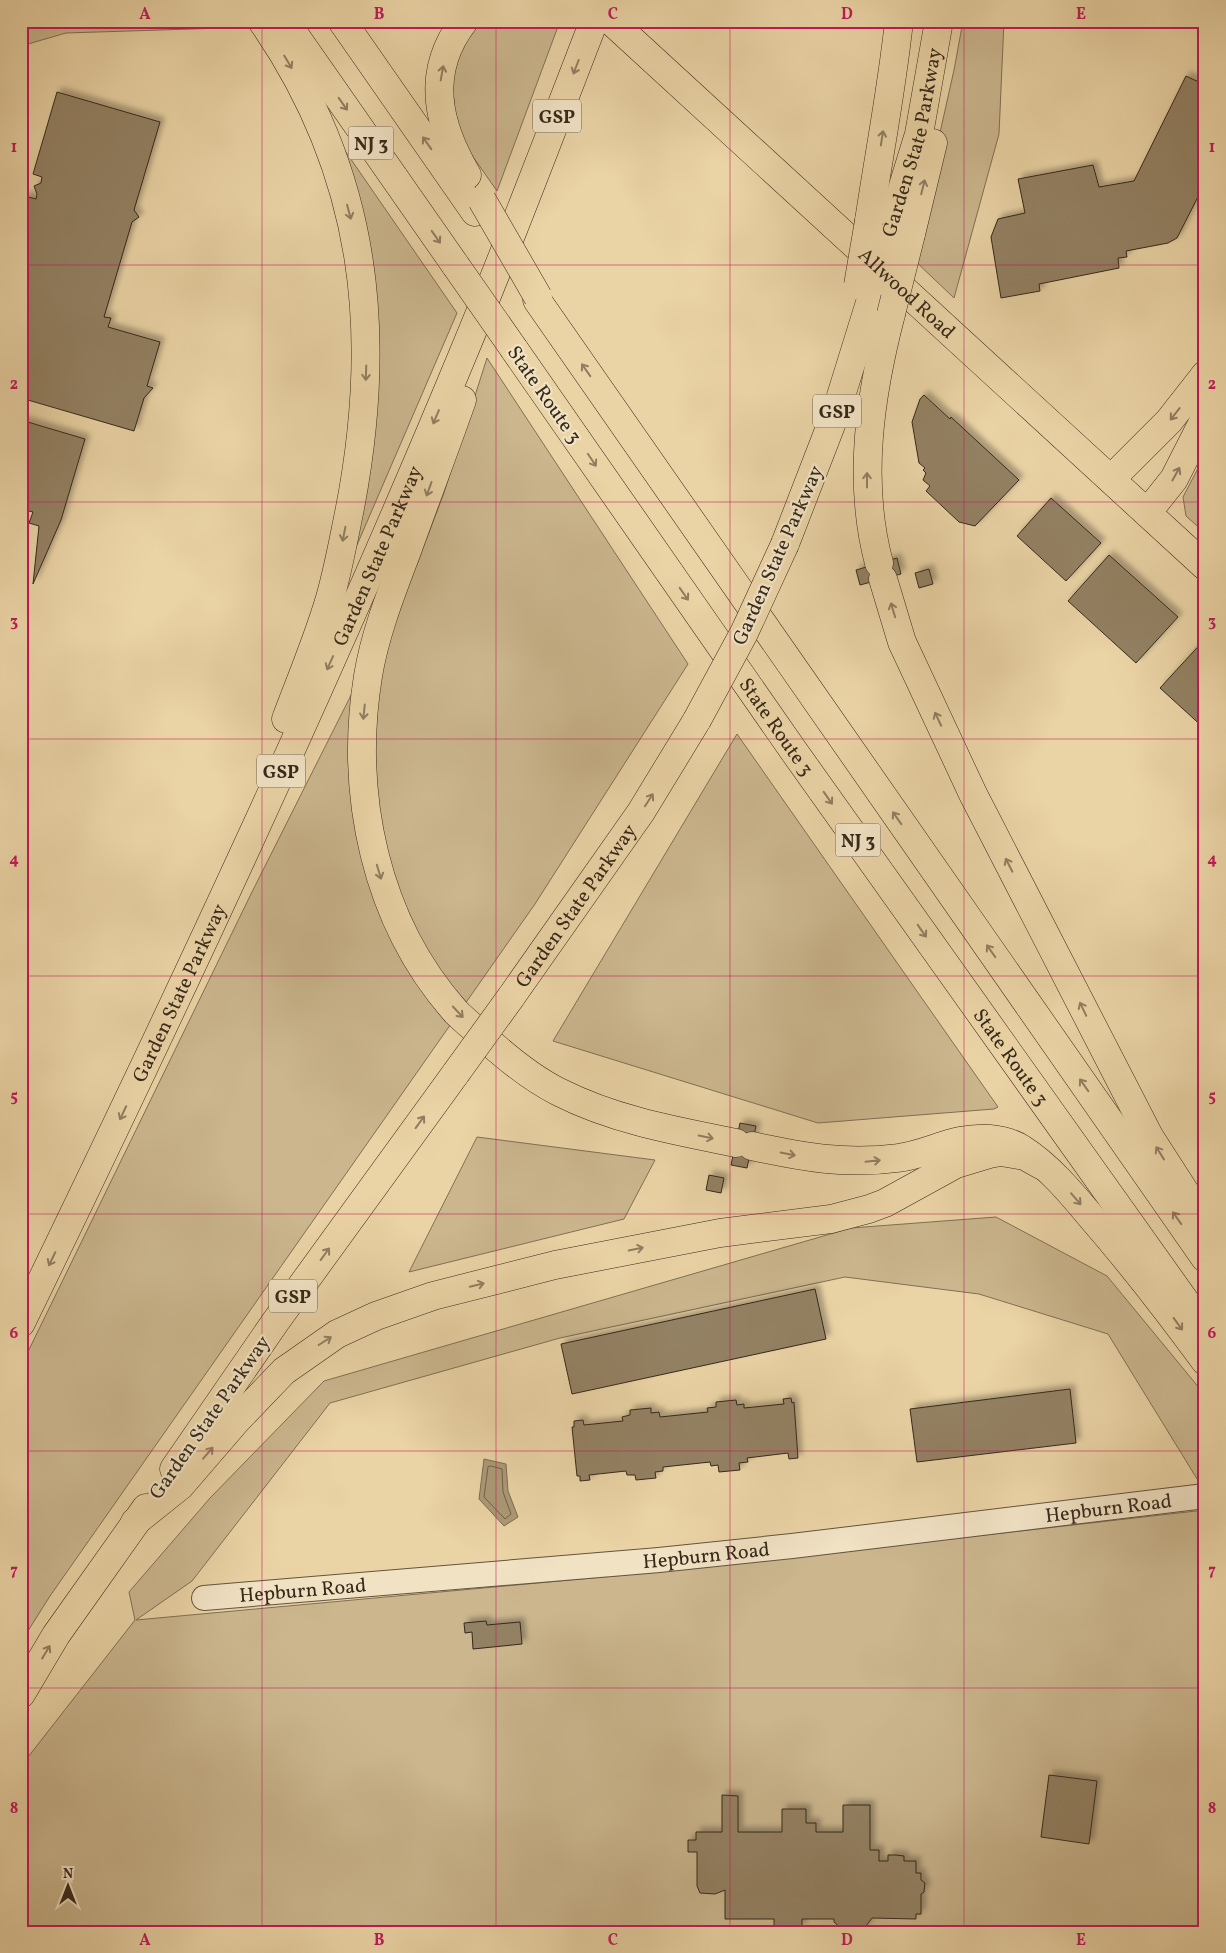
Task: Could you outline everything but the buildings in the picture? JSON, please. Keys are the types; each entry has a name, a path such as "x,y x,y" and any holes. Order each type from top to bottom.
{"main road":[{"path":"216,916 319,634 330,597 358,465 365,402 367,339 365,311 354,233 336,162 318,118 297,78 262,21"},
{"name":"State Route 3","path":"285,21 782,734 1205,1329"},
{"name":"NJ 3","path":"342,21 478,206 557,329 1205,1258"},
{"path":"464,21 450,46 441,72 439,98 446,131 478,206"},
{"name":"Garden State Parkway","path":"21,1323 216,916 333,657 463,354 594,21"},
{"name":"Allwood Road","path":"610,21 1205,566"},
{"path":"899,21 889,102 882,133 889,231 891,314 877,368 867,480 869,518 881,571 902,642 973,794 1149,1136 1205,1223"},
{"name":"Garden State Parkway","path":"21,1694 56,1635 187,1451 276,1321 511,998 641,812 697,720 744,633 790,534 836,412 865,290 889,231 919,134 939,21"},
{"path":"889,231 931,154 950,21"},
{"path":"521,210 465,392 393,589 373,654 364,716 362,774 372,849 386,895 405,939 419,963 457,1012 511,1062 558,1092 632,1120 744,1145 824,1159 864,1162 900,1158 962,1140 989,1139 1016,1145 1064,1185 1123,1253 1205,1361"},
{"path":"1111,479 1169,421 1205,375"},
{"path":"1147,513 1174,479 1205,418"},
{"path":"135,1522 180,1486 236,1421 284,1371 337,1334 376,1316 433,1296 555,1266 720,1233 831,1219 869,1209 885,1203 956,1164 989,1154 1013,1153 1025,1156 1041,1165"}],"street":[{"name":"Hepburn Road","path":"204,1598 668,1559 792,1546 1205,1496"}],"shaded area":[{"path":"26,21 249,21 254,27 66,33 21,46 21,30"},
{"path":"480,21 560,21 497,191 457,134 452,80 466,34"},
{"path":"963,21 1004,21 999,134 954,298 912,258 954,70"},
{"path":"339,142 457,313 354,552 367,455"},
{"path":"487,358 688,664 535,904 50,1596 21,1642 21,1366 251,894 417,564 444,493"},
{"path":"1205,455 1205,533 1186,516 1183,497"},
{"path":"737,734 998,1107 994,1109 818,1123 553,1041"},
{"path":"477,1137 655,1160 624,1219 409,1272"},
{"path":"996,1217 1107,1276 1205,1395 1205,1486 1202,1487 1108,1334 979,1294 845,1277 560,1338 330,1403 192,1581 136,1620 668,1571 1205,1510 1205,1932 21,1932 21,1766 135,1620 129,1592 210,1498 324,1381 851,1228"}],"water":[{"path":"484,1459 506,1464 508,1491 518,1517 504,1526 479,1499"}]}
